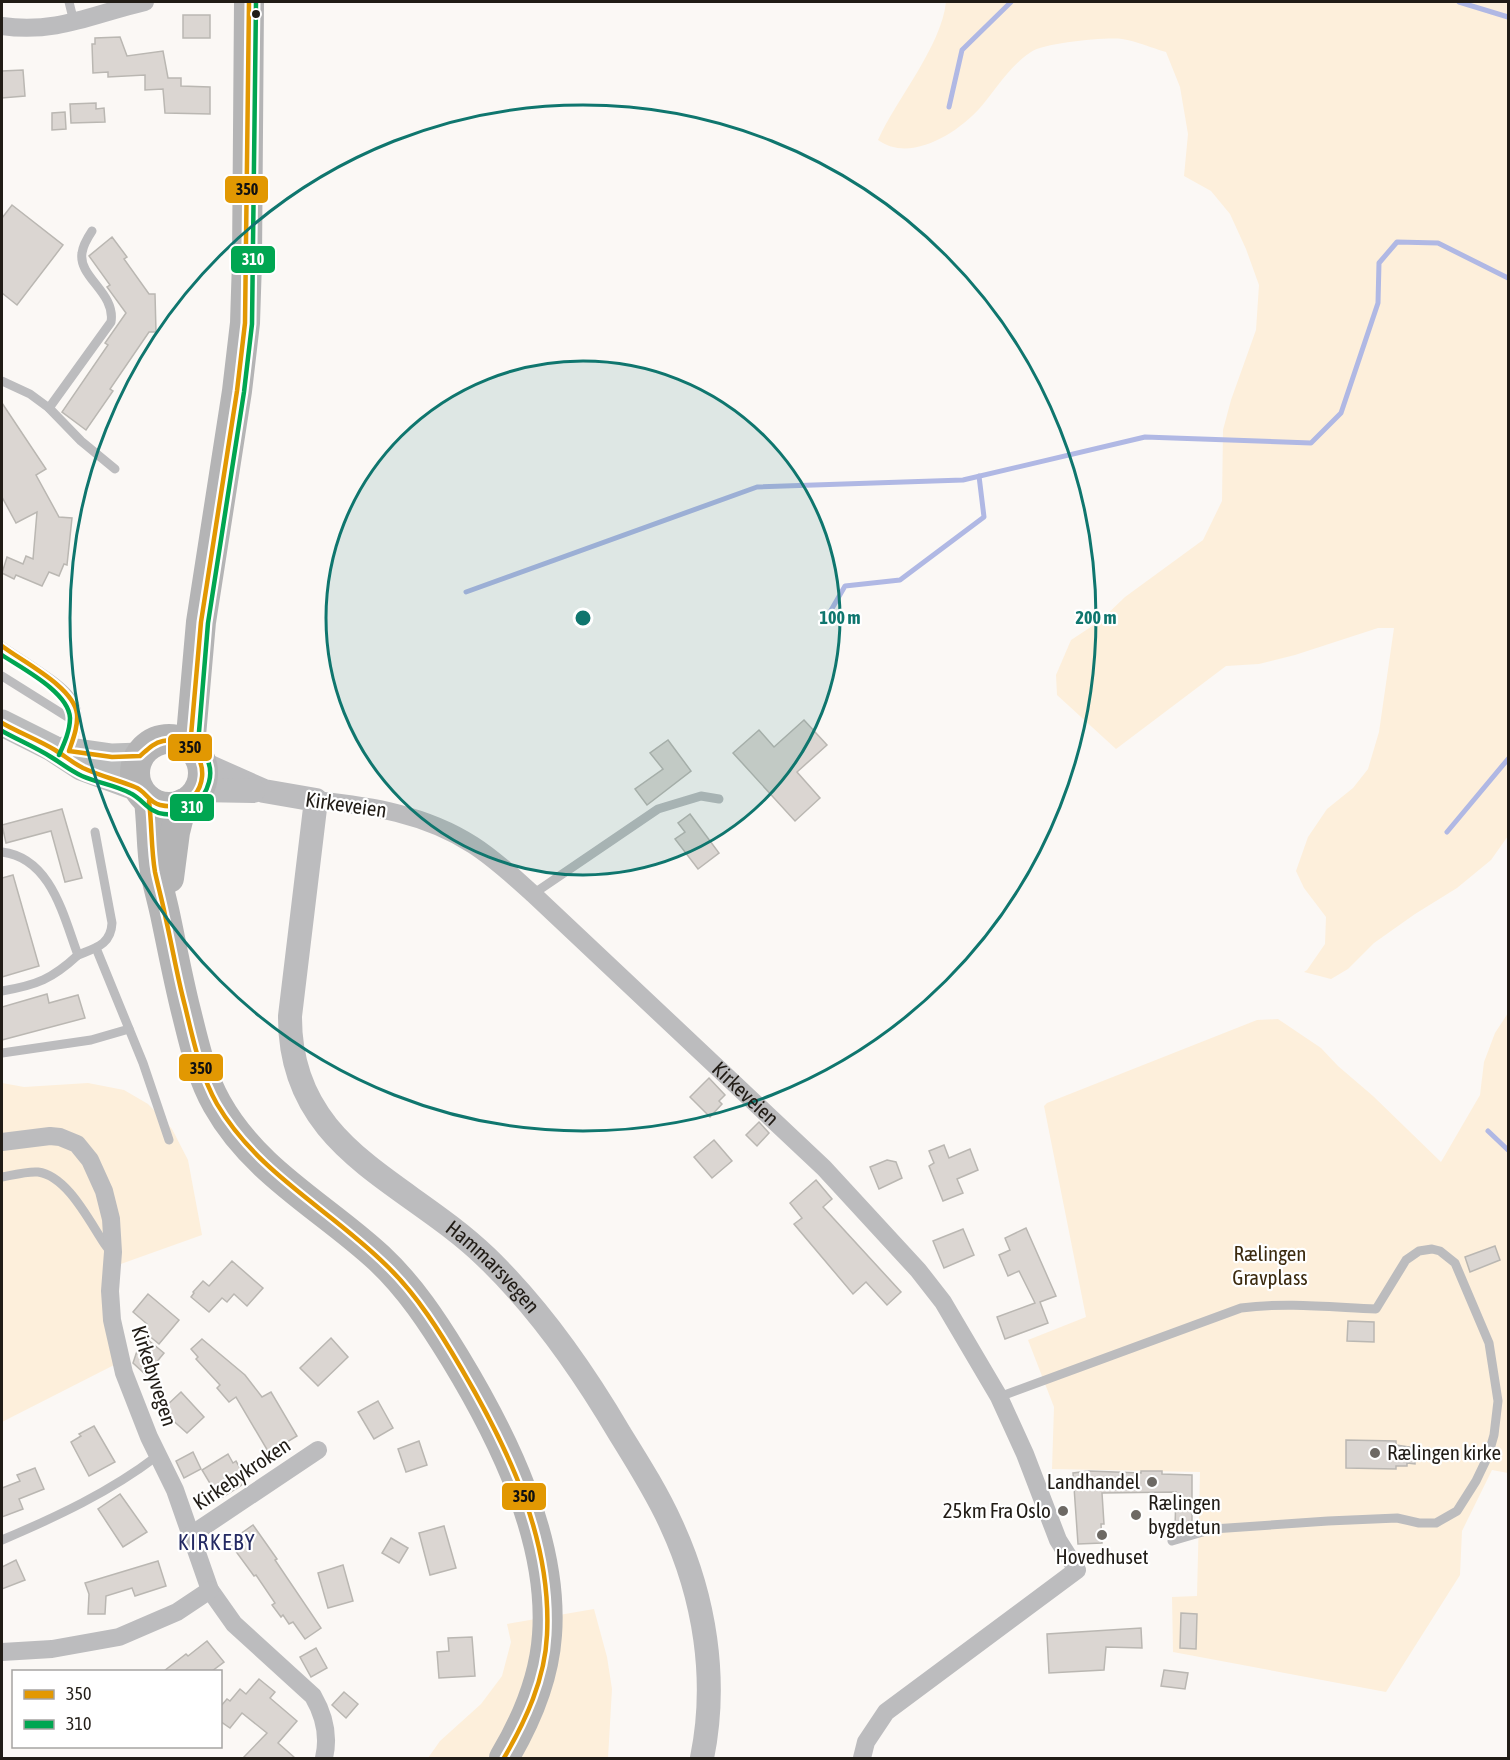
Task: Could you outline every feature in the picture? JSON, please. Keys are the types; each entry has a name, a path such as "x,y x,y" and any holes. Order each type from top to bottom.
{"main road":[{"path":"165,914 171,852 193,776 201,622 237,391 245,323 248,251 249,2"},
{"path":"201,622 179,695 135,772 144,794 155,870 192,1035 204,1076 217,1105 240,1139 262,1163 293,1190 386,1265 414,1297 465,1374 515,1475 526,1504 543,1566 548,1612 545,1654 536,1691 504,1758"},
{"path":"2,723 62,752 95,773 144,794 165,807 193,776"},
{"path":"62,752 112,757 176,740 193,776"}],"street":[{"path":"2,26 40,29 74,22 133,3"},
{"name":"Kirkeveien","path":"193,776 316,800 380,808 433,824 473,844 533,894 824,1168 918,1270 943,1302 999,1397 1025,1454 1058,1540 1077,1570 886,1712 866,1742 862,1758"},
{"name":"Hammarsvegen","path":"316,800 290,1016 291,1051 299,1081 313,1110 345,1147 467,1240 524,1297 579,1370 642,1469 681,1547 700,1607 705,1636 709,1691 709,1714 702,1758"},
{"name":"Kirkebyvegen","path":"2,1142 50,1136 60,1137 77,1144 96,1173 109,1207 113,1234 110,1291 112,1320 124,1373 157,1456 175,1490 210,1590 234,1624 313,1696 320,1707 324,1723 326,1739 324,1758"},
{"name":"Kirkebykroken","path":"191,1535 318,1450"},
{"path":"2,1652 52,1649 119,1637 177,1612 210,1590"}],"lane":[{"path":"69,2 74,22"},
{"path":"49,408 111,322 111,306 87,270 82,258 82,252 92,231"},
{"path":"2,381 30,394 49,408 81,441 115,469"},
{"path":"2,646 67,692 74,701 77,723 62,752"},
{"path":"2,676 77,723"},
{"path":"533,894 658,809 681,800 701,796 719,799"},
{"path":"2,991 36,984 59,972 78,954 103,945 108,939 112,924 95,832"},
{"path":"2,852 23,858 33,864 43,876 58,900 78,954"},
{"path":"96,948 152,1085 169,1140"},
{"path":"2,1053 91,1040 129,1029"},
{"path":"2,1177 35,1172 55,1178 71,1194 106,1246 113,1252"},
{"path":"999,1397 1241,1308 1296,1304 1376,1309 1406,1260 1419,1251 1432,1249 1440,1251 1455,1263 1489,1343 1498,1401 1494,1435 1488,1456 1471,1491 1457,1511 1436,1523 1419,1523 1397,1518 1328,1521 1213,1529 1172,1541"},
{"path":"2,1540 49,1519 129,1477 157,1456"}],"green space":[{"path":"946,2 1508,2 1508,836 1491,860 1457,888 1374,943 1348,969 1331,979 1304,972 1325,944 1326,917 1304,888 1296,871 1308,837 1327,809 1353,788 1368,769 1379,732 1394,628 1378,628 1295,655 1259,664 1226,666 1116,749 1057,695 1056,675 1071,640 1100,621 1125,597 1203,540 1222,501 1223,430 1231,400 1256,330 1259,285 1246,249 1230,214 1211,191 1184,176 1188,134 1180,87 1166,52 1138,43 1122,39 1102,39 1061,43 1038,49 1023,58 979,109 958,128 945,136 932,143 904,148 891,146 878,140 936,37"},
{"name":"Rælingen Gravplass","path":"1508,1013 1508,1473 1492,1470 1462,1531 1460,1575 1386,1692 1173,1652 1172,1597 1197,1596 1200,1472 1052,1469 1054,1407 1028,1340 1086,1317 1044,1106 1257,1020 1278,1019 1321,1048 1441,1162 1480,1095 1484,1062 1495,1033"},
{"path":"2,1083 24,1087 88,1083 124,1090 148,1104 172,1129 188,1160 202,1235 118,1265 118,1363 2,1422"},
{"path":"594,1609 607,1657 612,1689 608,1758 428,1758 440,1741 481,1704 502,1676 511,1642 507,1624"}],"building":[{"path":"183,15 210,15 210,38 183,38"},
{"path":"120,37 127,56 163,51 168,78 181,78 181,86 210,87 210,114 165,113 163,89 145,90 145,75 108,77 108,72 93,73 92,44 95,44 95,38"},
{"path":"23,70 25,96 2,98 2,71"},
{"path":"96,103 96,109 104,108 105,122 71,123 70,104"},
{"path":"65,112 66,129 52,130 52,113"},
{"path":"12,205 63,245 17,305 2,293 2,218"},
{"path":"112,237 127,257 124,259 149,294 155,294 156,332 149,332 110,389 113,391 86,430 62,412 108,345 105,343 126,313 107,287 110,285 89,256"},
{"path":"2,403 46,469 36,475 59,517 72,518 67,565 64,564 59,576 49,572 42,586 16,575 14,579 2,573 7,557 23,564 26,556 33,559 37,512 16,523 2,497"},
{"path":"804,720 827,745 797,772 820,798 795,821 733,753 759,730 774,747"},
{"path":"668,740 691,771 647,805 635,789 663,769 650,753"},
{"path":"62,809 82,878 65,882 51,831 6,843 2,825"},
{"path":"690,814 719,853 698,869 675,839 685,832 678,823"},
{"path":"13,875 39,966 2,977 2,878"},
{"path":"47,994 49,1003 78,995 85,1018 2,1040 2,1007"},
{"path":"709,1078 725,1095 719,1101 722,1104 710,1117 690,1097"},
{"path":"759,1122 769,1133 757,1146 746,1135"},
{"path":"714,1140 732,1161 712,1178 694,1157"},
{"path":"944,1145 949,1158 970,1149 978,1170 957,1179 963,1193 943,1201 929,1166 934,1163 929,1151"},
{"path":"887,1160 896,1162 902,1178 879,1189 870,1167"},
{"path":"816,1180 832,1199 823,1207 901,1292 887,1305 866,1282 853,1294 794,1224 802,1218 790,1203"},
{"path":"1026,1228 1056,1296 1040,1302 1048,1323 1005,1339 997,1317 1035,1303 1019,1271 1008,1276 999,1255 1010,1250 1005,1238"},
{"path":"963,1229 974,1255 944,1268 933,1241"},
{"path":"1495,1246 1500,1260 1470,1272 1465,1257"},
{"path":"232,1261 263,1288 247,1306 234,1294 227,1302 222,1298 209,1312 191,1297 193,1292 203,1281 209,1286"},
{"path":"148,1294 179,1320 159,1344 142,1330 147,1324 133,1312"},
{"path":"1348,1321 1374,1322 1374,1342 1347,1341"},
{"path":"331,1338 348,1357 318,1386 300,1368"},
{"path":"147,1339 164,1353 146,1375 133,1363 137,1351"},
{"path":"202,1339 245,1375 262,1397 271,1392 297,1436 269,1453 236,1397 229,1402 217,1388 220,1385 196,1359 198,1357 191,1349"},
{"path":"181,1392 204,1417 187,1433 169,1417 171,1416 164,1408"},
{"path":"378,1401 393,1428 374,1439 358,1412"},
{"path":"94,1426 115,1462 89,1476 71,1442 81,1436 79,1434"},
{"name":"Rælingen kirke","path":"1346,1440 1396,1441 1396,1445 1415,1448 1415,1464 1407,1463 1407,1466 1396,1466 1396,1469 1346,1468"},
{"path":"419,1441 427,1465 406,1472 398,1449"},
{"path":"193,1452 201,1469 184,1478 176,1461"},
{"path":"228,1454 233,1463 236,1461 243,1473 240,1475 245,1483 223,1497 218,1488 214,1490 202,1470"},
{"path":"35,1468 44,1489 19,1499 23,1509 2,1517 2,1488 20,1481 17,1475"},
{"path":"1089,1471 1141,1473 1141,1471 1162,1471 1162,1474 1192,1475 1192,1528 1175,1528 1176,1492 1102,1493 1104,1524 1101,1524 1102,1543 1078,1544 1073,1473"},
{"path":"120,1494 147,1532 123,1547 98,1509"},
{"path":"253,1525 321,1628 305,1639 293,1622 289,1624 283,1615 281,1617 272,1605 275,1603 256,1575 254,1576 229,1542"},
{"path":"444,1526 456,1568 430,1575 419,1533"},
{"path":"391,1538 408,1548 399,1563 382,1553"},
{"path":"16,1560 25,1580 2,1589 2,1567"},
{"path":"158,1561 166,1586 135,1596 132,1588 106,1596 105,1614 88,1614 89,1594 85,1583"},
{"path":"343,1565 353,1601 328,1608 318,1573"},
{"path":"1181,1613 1197,1614 1196,1649 1180,1648"},
{"path":"1141,1628 1142,1648 1106,1647 1104,1670 1049,1673 1047,1634"},
{"path":"472,1637 475,1676 439,1678 437,1652 449,1651 448,1638"},
{"path":"207,1641 224,1662 213,1670 165,1670 186,1654 188,1656"},
{"path":"316,1648 327,1668 311,1677 300,1657"},
{"path":"1164,1670 1188,1673 1185,1689 1161,1686"},
{"path":"259,1679 275,1692 270,1698 297,1721 278,1743 295,1758 243,1758 267,1733 242,1713 230,1728 222,1722 222,1705 227,1699 230,1701 240,1689 246,1694"},
{"path":"344,1692 358,1704 346,1718 332,1705"}],"waterway":[{"path":"949,107 962,50 1011,2"},
{"path":"1459,2 1508,17"},
{"path":"466,592 757,487 963,480 1145,437 1311,443 1341,413 1378,303 1379,263 1397,242 1438,243 1508,278"},
{"path":"826,619 845,586 900,580 984,517 979,476"},
{"path":"1447,832 1508,759"},
{"path":"1488,1131 1508,1150"}],"transit line":[{"name":"350","path":"190,747 201,622 237,391 245,323 249,2"},
{"name":"310","path":"2,731 45,753 82,776 130,793 159,813 179,813 192,807 203,796 206,789 210,767 198,744 208,623 244,392 252,324 256,2"},
{"name":"350","path":"2,646 46,676 67,694 74,704 77,724 69,751 112,757 140,756 156,743 174,740 184,743 198,757 202,776 200,786 194,796 183,804 160,805 139,789 83,768 49,746 2,723"},
{"name":"310","path":"2,655 53,690 68,708 69,728 59,755"},
{"name":"350","path":"149,801 155,872 179,983 198,1056 217,1104 253,1151 387,1266 418,1302 445,1341 495,1430 523,1496 542,1564 547,1599 547,1635 543,1667 533,1699 504,1758"}],"place":[{"name":"Rælingen kirke","path":"1375,1453"},
{"name":"Landhandel","path":"1152,1482"},
{"name":"25km Fra Oslo","path":"1063,1511"},
{"name":"Rælingen bygdetun","path":"1136,1515"},
{"name":"Hovedhuset","path":"1102,1535"}],"district":[{"name":"KIRKEBY","path":"217,1542"}]}
